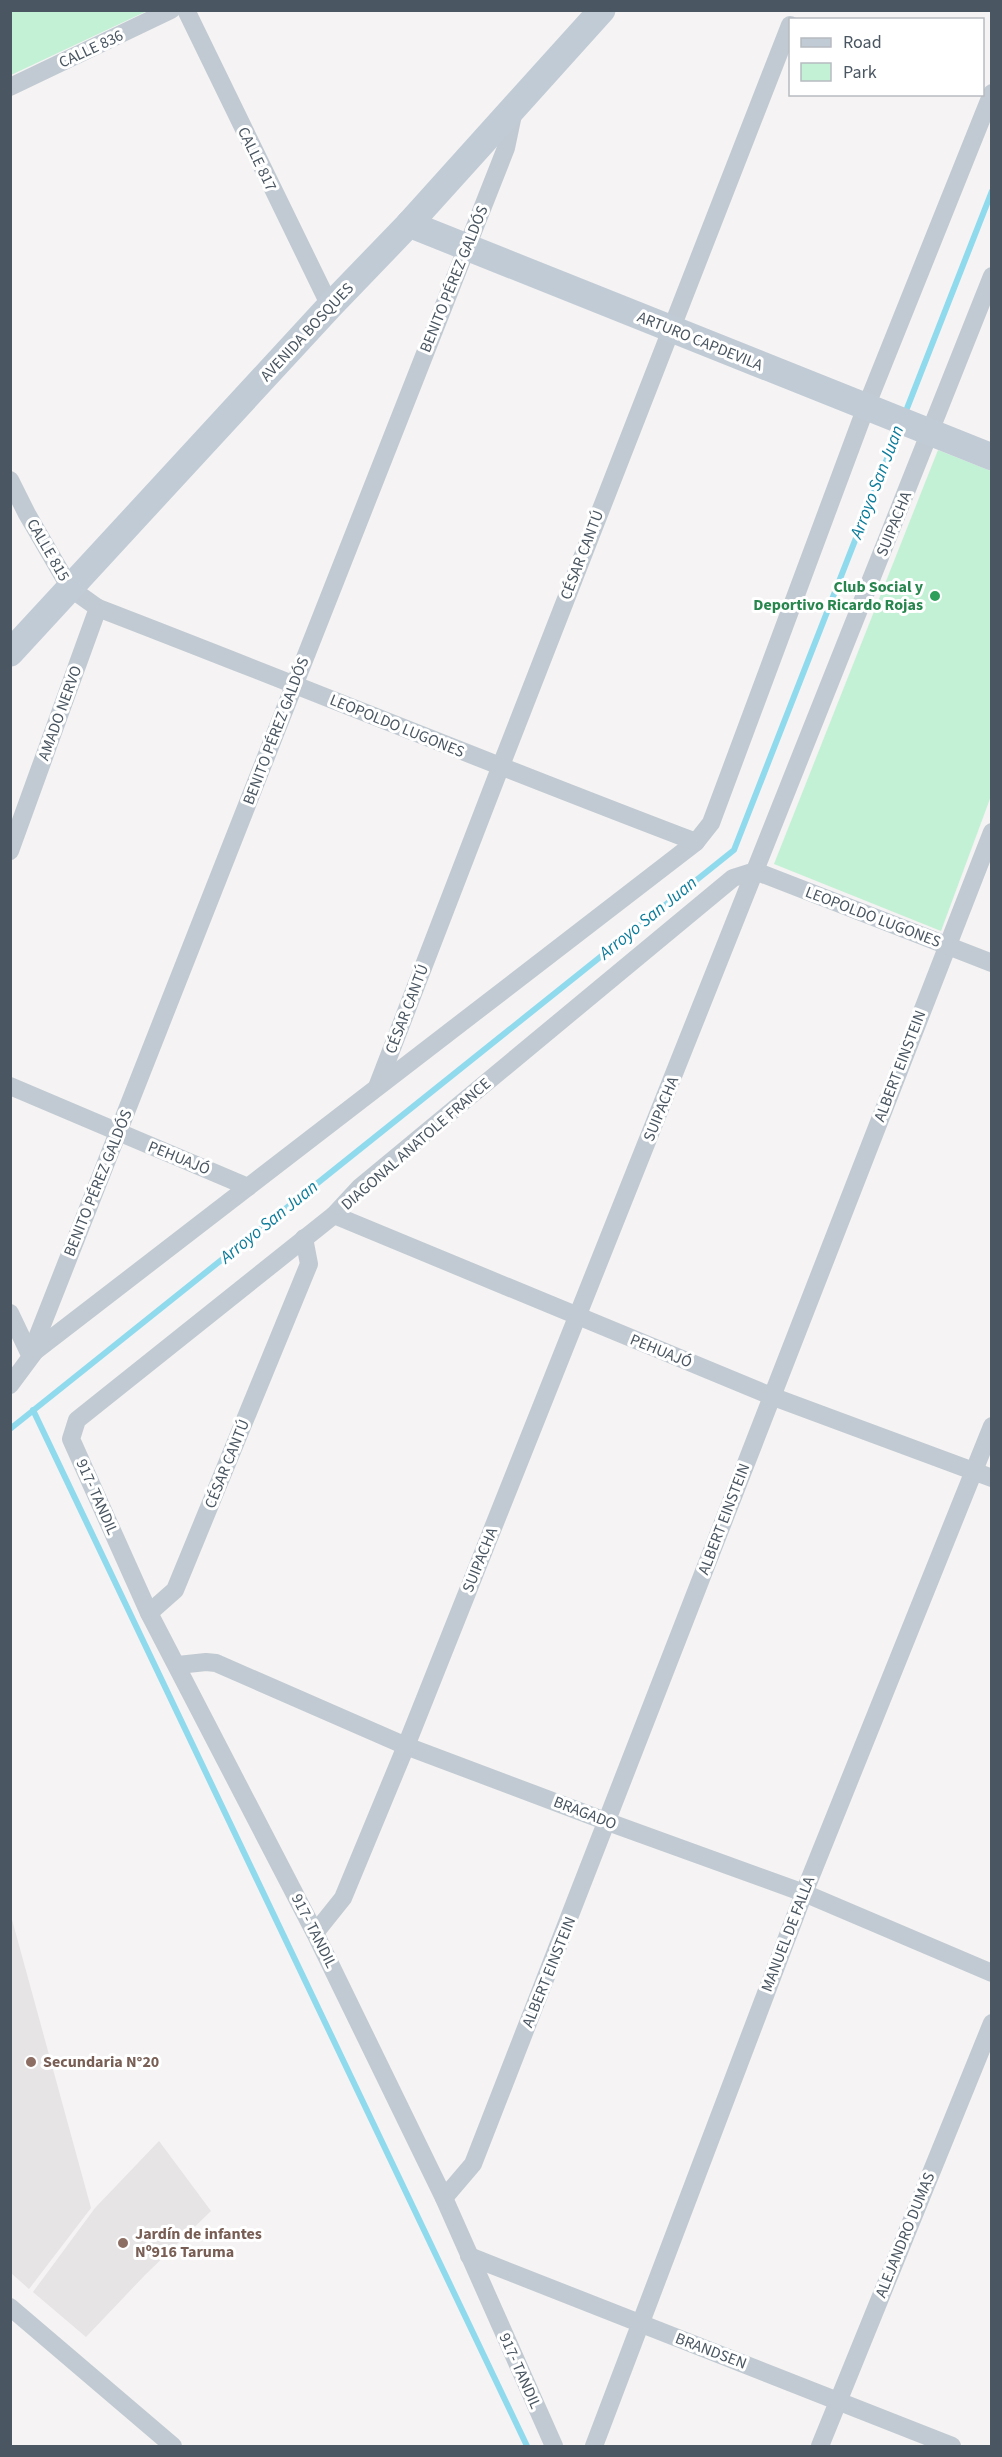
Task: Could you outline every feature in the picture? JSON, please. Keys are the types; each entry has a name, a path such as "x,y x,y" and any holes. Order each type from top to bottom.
{"main road":[{"name":"AVENIDA BOSQUES","path":"10,653 330,306 410,224 602,10"},
{"name":"ARTURO CAPDEVILA","path":"410,224 465,248 992,457"}],"street":[{"name":"CALLE 836","path":"10,87 171,10"},
{"name":"CALLE 817","path":"186,10 330,306"},
{"name":"CÉSAR CANTÚ","path":"377,1087 789,28"},
{"path":"10,1313 33,1352 696,842 711,823 873,410 992,93"},
{"name":"BENITO PÉREZ GALDÓS","path":"10,1385 33,1352 506,148 515,106"},
{"name":"SUIPACHA","path":"315,1933 343,1898 406,1746 755,871 925,430 992,276"},
{"name":"CALLE 815","path":"10,480 70,588"},
{"path":"70,588 98,608"},
{"name":"LEOPOLDO LUGONES","path":"98,608 295,684 500,768 696,842"},
{"name":"AMADO NERVO","path":"10,851 98,608"},
{"name":"ALBERT EINSTEIN","path":"444,2198 473,2164 992,832"},
{"name":"LEOPOLDO LUGONES","path":"755,871 992,963"},
{"name":"DIAGONAL ANATOLE FRANCE","path":"77,1420 334,1215 359,1188 733,878 755,871"},
{"name":"PEHUAJÓ","path":"10,1086 248,1187"},
{"name":"PEHUAJÓ","path":"334,1215 771,1396 992,1478"},
{"name":"CÉSAR CANTÚ","path":"149,1613 175,1590 309,1264 304,1238"},
{"name":"917- TANDIL","path":"77,1420 71,1438 149,1613 315,1933 444,2198 554,2446"},
{"name":"MANUEL DE FALLA","path":"594,2446 804,1893 992,1426"},
{"name":"BRAGADO","path":"177,1665 216,1663 406,1746 804,1893 992,1973"},
{"name":"ALEJANDRO DUMAS","path":"820,2446 992,2023"},
{"name":"BRANDSEN","path":"469,2256 952,2446"},
{"path":"10,2307 173,2446"}],"shaded area":[{"name":"Secundaria N°20","path":"11,1916 91,2208 29,2289 11,2273"},
{"name":"Jardín de infantes Nº916 Taruma","path":"159,2141 211,2211 86,2337 33,2292 95,2208"}],"green space":[{"path":"11,10 147,10 147,11 11,75"},
{"path":"938,450 991,471 991,796 941,931 774,864"}],"waterway":[{"name":"Arroyo San Juan","path":"904,416 992,191"},
{"name":"Arroyo San Juan","path":"10,1429 734,850 899,428"},
{"path":"33,1410 527,2446"}],"place":[{"name":"Club Social y Deportivo Ricardo Rojas","path":"935,596"},
{"name":"Secundaria N°20","path":"31,2062"},
{"name":"Jardín de infantes Nº916 Taruma","path":"123,2243"}]}
